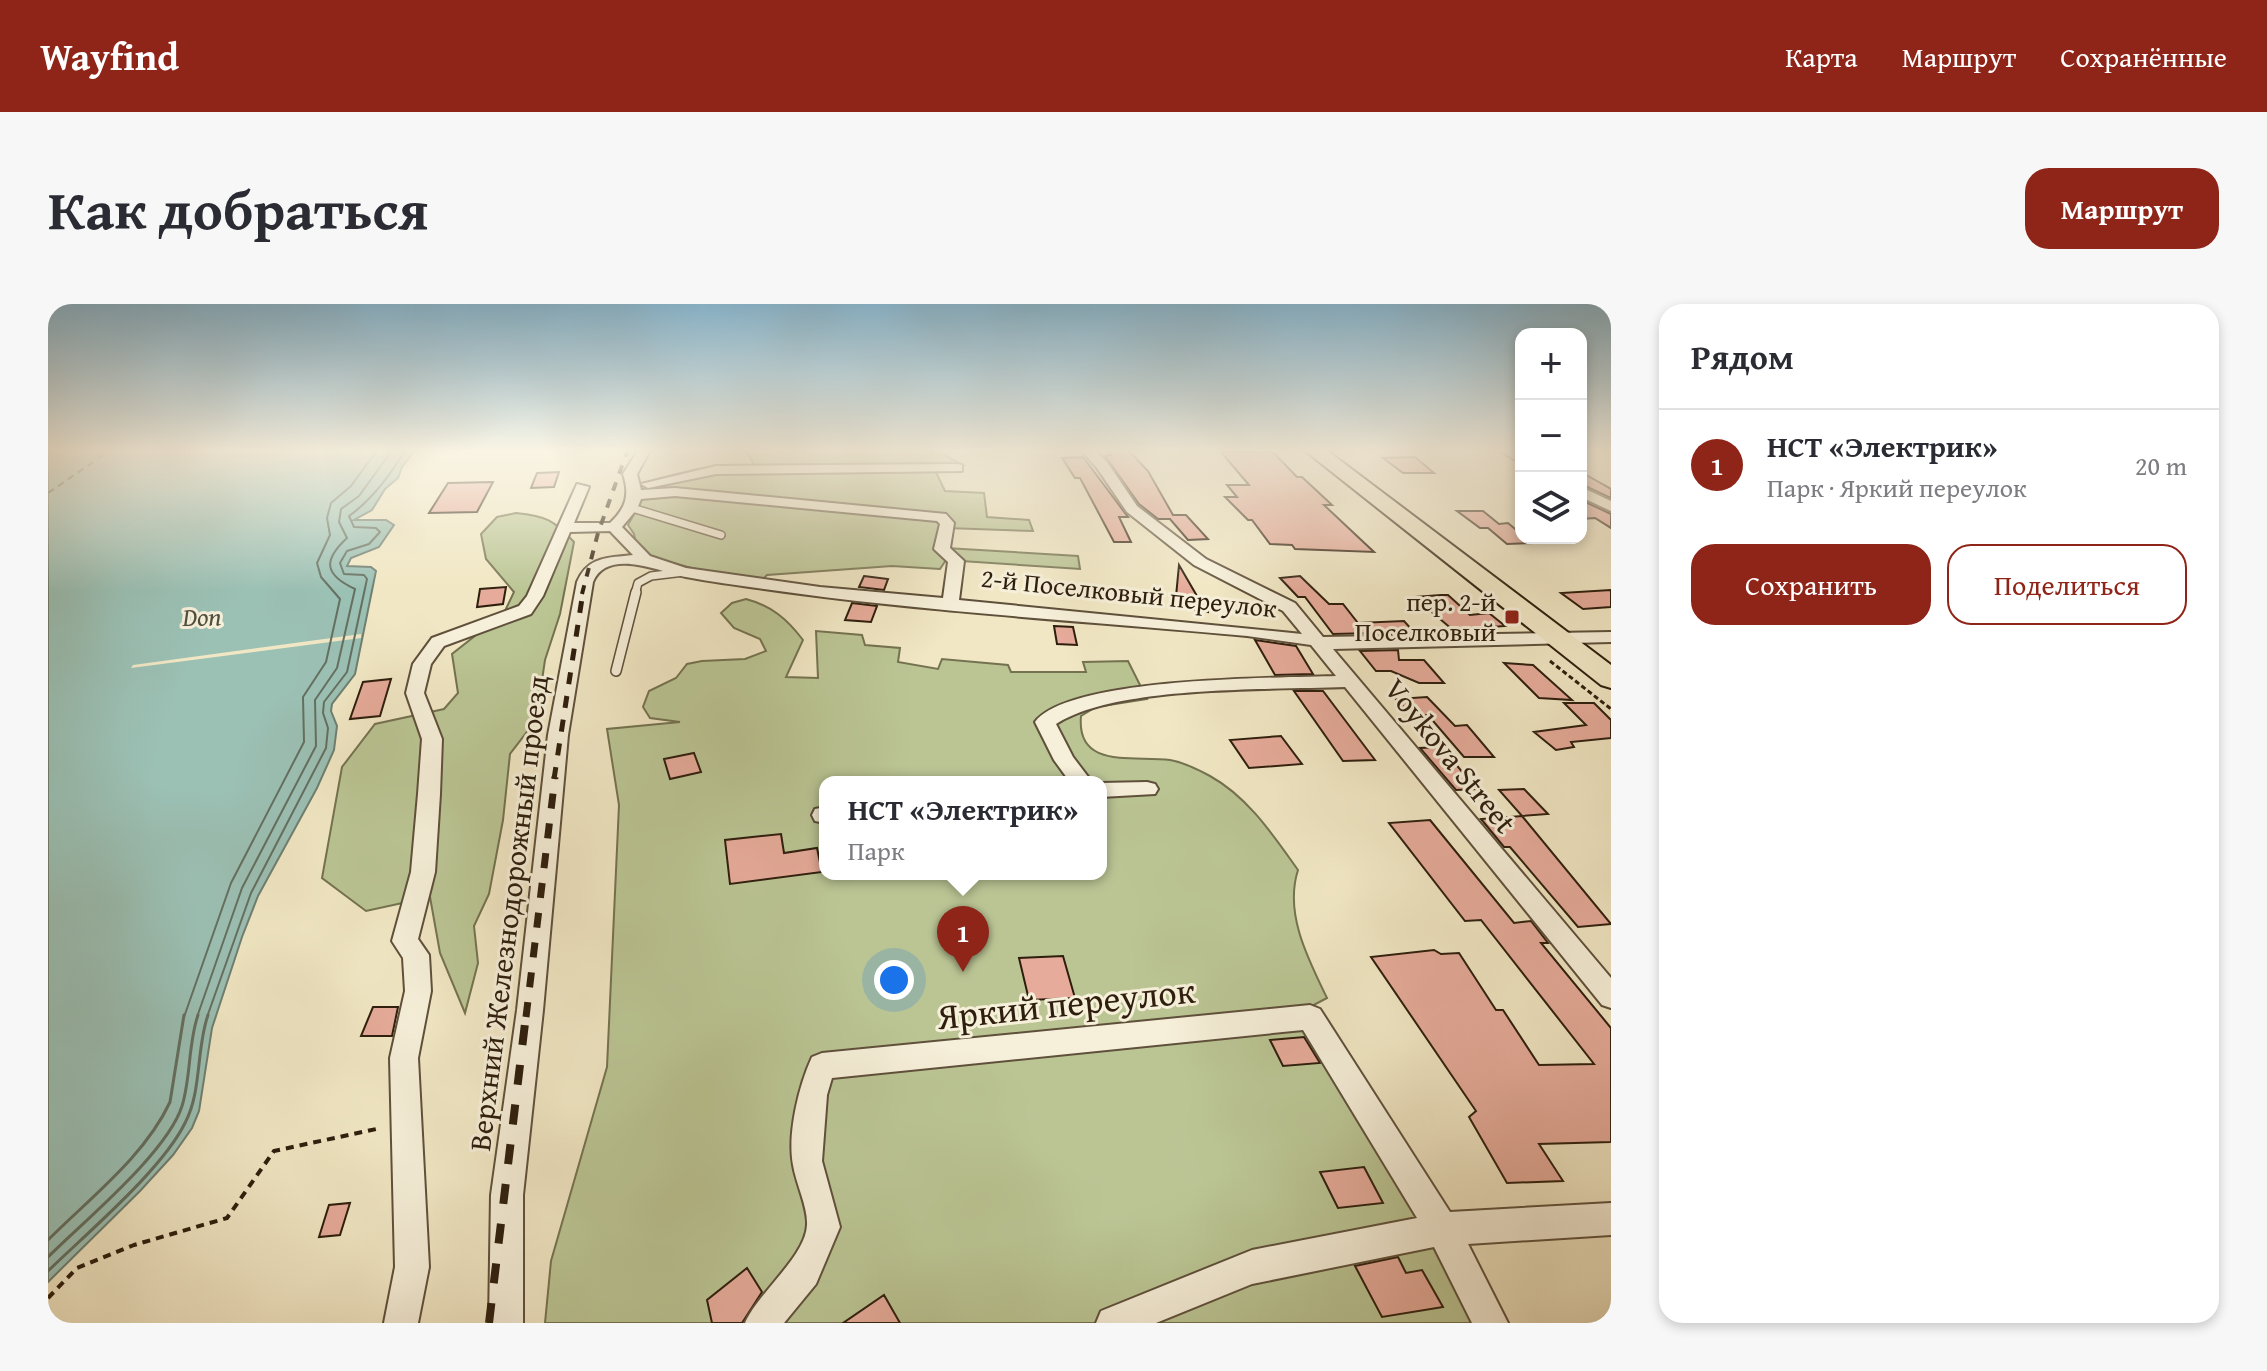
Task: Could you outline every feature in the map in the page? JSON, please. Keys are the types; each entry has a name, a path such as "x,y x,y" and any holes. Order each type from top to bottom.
{"main road":[{"path":"1370,497 1556,650 1611,679"},
{"path":"1398,497 1600,638 1611,655"}],"street":[{"path":"401,1323 412,1267 404,1058 418,991 416,955 405,941 423,872 432,739 415,693 422,664 438,642 525,610 535,596 578,497"},
{"path":"614,527 635,497 639,497"},
{"path":"723,497 941,517 947,523 942,549 956,561 951,601"},
{"name":"Voykova Street","path":"1124,497 1132,509 1200,562 1289,607 1611,997"},
{"path":"1591,497 1611,507"},
{"path":"565,528 614,527 645,559"},
{"name":"2-й Поселковый переулок","path":"645,559 684,572 820,592 951,601 1261,632 1338,644 1556,650 1600,638"},
{"name":"Верхний Железнодорожный проезд","path":"506,1323 507,1195 558,735 585,582 590,570 601,563 645,559"},
{"path":"1077,776 1056,747 1045,722 1053,713 1075,704 1161,692 1350,681"},
{"path":"1107,790 1147,789"},
{"name":"Яркий переулок","path":"762,1323 804,1272 824,1227 807,1161 812,1095 822,1066 1310,1017 1442,1229"},
{"path":"1113,1323 1252,1267 1442,1229 1611,1219"},
{"path":"1442,1229 1491,1323"}],"lane":[{"path":"635,497 721,535"},
{"path":"616,671 638,583 651,576 684,572"}],"path":[{"path":"1556,650 1611,709"},
{"path":"48,1298 77,1268 134,1245 227,1218 274,1151 407,1123"}],"green space":[{"path":"644,497 984,497 987,517 1029,520 1033,531 947,528 946,548 1078,556 1080,569 946,560 940,569 892,566 767,575 763,579 707,572 638,554 634,534 628,525"},
{"path":"516,513 549,520 574,542 560,614 545,660 536,720 510,754 503,820 489,894 474,926 478,963 465,1013 440,953 430,897 366,911 322,878 342,767 375,724 444,709 458,693 452,654 504,613 514,592 486,559 481,534 497,517"},
{"path":"746,599 764,605 785,620 803,640 786,677 818,678 816,631 862,635 865,645 900,648 898,662 938,669 942,659 1008,665 1011,672 1086,672 1083,662 1128,661 1147,699 1096,707 1081,716 1082,733 1088,745 1110,756 1175,761 1210,776 1248,806 1298,870 1294,886 1296,919 1306,952 1327,998 1308,1008 1477,1323 545,1323 551,1261 607,1067 619,805 607,729 680,722 650,718 643,707 649,691 676,678 687,664 745,659 766,651 760,639 734,628 721,613 732,603"}],"water":[{"name":"Don","path":"48,497 380,497 372,510 354,520 386,520 394,525 379,547 351,558 347,566 371,567 376,571 355,674 332,704 331,711 337,726 334,750 317,788 258,896 242,937 212,1028 199,1111 192,1128 173,1155 140,1191 48,1282"}],"pier":[{"path":"361,634 361,638 131,668 133,665"}],"building":[{"path":"439,497 485,497 477,512 429,513"},
{"path":"1090,497 1113,497 1128,517 1119,517 1131,542 1114,542"},
{"path":"1134,497 1163,497 1173,515 1186,515 1208,539 1188,540 1170,519 1158,519"},
{"path":"1225,497 1323,497 1332,505 1324,505 1374,552 1295,549 1292,545 1270,544 1252,520 1248,520"},
{"path":"1587,503 1611,514 1611,528 1595,518 1587,519"},
{"path":"1457,511 1483,511 1499,524 1508,523 1515,529 1515,544 1507,544 1488,528 1480,528"},
{"path":"1179,565 1197,596 1209,598 1208,612 1175,607"},
{"path":"864,576 888,579 884,590 859,587"},
{"path":"1300,576 1329,604 1343,604 1358,623 1404,621 1414,632 1333,634 1305,597 1298,597 1280,578"},
{"path":"506,587 503,604 477,607 480,589"},
{"path":"1611,590 1611,607 1583,609 1561,593"},
{"path":"1448,595 1470,615 1489,613 1505,626 1453,630 1414,597"},
{"path":"852,603 877,606 871,622 845,620"},
{"path":"1054,626 1073,627 1077,645 1057,644"},
{"path":"1255,640 1296,646 1313,674 1275,675"},
{"path":"1398,650 1399,660 1424,660 1444,683 1419,683 1391,671 1376,671 1360,651"},
{"path":"1504,663 1533,665 1572,700 1539,698"},
{"path":"391,679 380,716 350,719 363,682"},
{"path":"1294,691 1323,691 1375,760 1343,761"},
{"path":"1427,697 1455,726 1467,725 1494,757 1464,757 1428,715 1412,716 1396,699"},
{"path":"1564,703 1594,703 1611,720 1611,738 1571,742 1574,747 1556,750 1534,732 1586,725"},
{"path":"1281,736 1302,764 1249,768 1230,740"},
{"path":"1442,747 1476,789 1456,790 1420,748"},
{"path":"694,753 701,772 670,779 664,759"},
{"path":"1524,789 1548,814 1522,816 1499,790"},
{"path":"1522,816 1611,924 1578,927 1510,847 1504,847 1481,819"},
{"path":"1430,820 1514,923 1531,921 1548,943 1541,943 1611,1028 1611,1142 1539,1144 1563,1181 1507,1183 1469,1117 1476,1111 1371,957 1434,950 1441,954 1459,953 1496,1010 1503,1010 1539,1065 1594,1064 1481,920 1465,921 1389,823"},
{"path":"781,834 784,853 817,848 819,872 730,884 725,840"},
{"path":"1063,956 1075,998 1029,1000 1019,958"},
{"path":"373,1007 398,1007 392,1036 361,1036"},
{"path":"1304,1037 1320,1063 1283,1066 1270,1040"},
{"path":"1364,1167 1383,1203 1338,1208 1320,1172"},
{"path":"350,1203 340,1235 319,1237 329,1205"},
{"path":"1398,1257 1406,1273 1422,1270 1443,1307 1382,1317 1355,1266"},
{"path":"747,1268 762,1292 742,1323 712,1323 707,1300"},
{"path":"884,1295 900,1323 843,1323"}],"railway":[{"path":"582,594 611,497"},
{"path":"554,779 583,592"},
{"path":"526,1017 555,777"},
{"path":"489,1323 526,1015"}],"place":[{"name":"пер. 2-й Поселковый","path":"1512,617"},
{"name":"НСТ «Электрик»","path":"963,972"}]}
